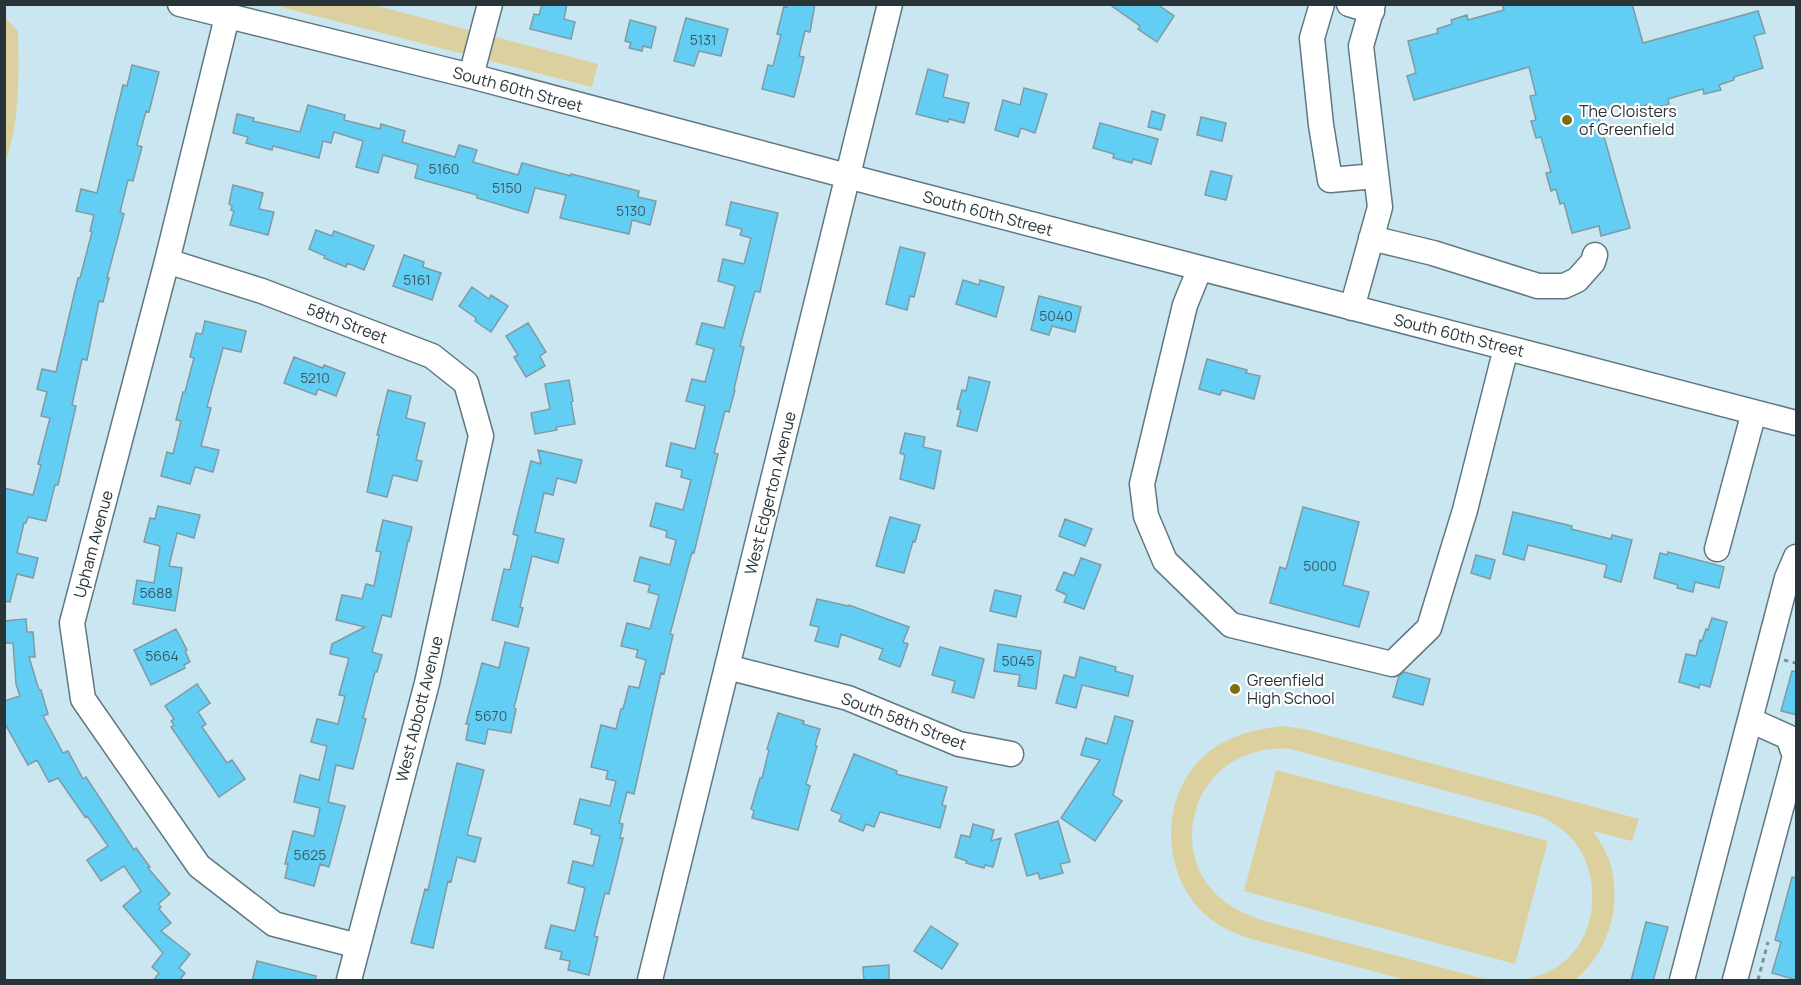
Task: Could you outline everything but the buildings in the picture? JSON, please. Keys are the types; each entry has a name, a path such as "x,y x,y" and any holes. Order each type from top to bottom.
{"street":[{"name":"South 60th Street","path":"180,4 471,76 848,177 1797,423"},
{"path":"471,76 490,4"},
{"name":"West Edgerton Avenue","path":"650,981 890,4"},
{"path":"1322,4 1312,38 1321,124 1330,180 1376,176"},
{"path":"1352,308 1380,207 1361,46 1365,7"},
{"name":"Upham Avenue","path":"227,17 167,261 72,623 83,699 199,866 274,924 358,946"},
{"path":"1371,238 1433,253 1538,286 1564,286 1576,279 1593,262 1595,255"},
{"name":"58th Street","path":"167,261 262,291 432,357 466,383 481,436"},
{"path":"1200,268 1185,305 1142,484 1146,516 1165,561 1231,625 1392,664 1429,628 1466,510 1506,348"},
{"path":"1717,549 1754,412"},
{"name":"West Abbott Avenue","path":"349,981 427,683 481,436"},
{"path":"1682,981 1787,578 1797,557"},
{"name":"South 58th Street","path":"727,667 848,698 959,744 1011,754"},
{"path":"1735,981 1795,756 1788,737 1750,720"}],"shaded area":[{"path":"273,5 374,5 598,64 592,87"},
{"path":"5,17 18,31 18,99 14,132 5,164"},
{"path":"1283,726 1304,729 1639,819 1632,841 1593,831 1609,860 1615,892 1610,925 1597,955 1575,980 1522,980 1549,972 1566,960 1578,947 1591,915 1591,880 1586,863 1579,848 1557,826 1540,816 1290,749 1271,749 1252,753 1236,760 1209,783 1200,798 1194,816 1192,843 1198,867 1210,888 1232,907 1264,921 1485,979 1499,980 1406,980 1248,938 1217,924 1191,899 1179,877 1173,853 1171,829 1175,805 1184,782 1198,762 1217,746 1249,732"},
{"path":"1276,770 1548,841 1515,964 1244,891"}],"place":[{"name":"The Cloisters of Greenfield","path":"1567,120"},
{"name":"Greenfield High School","path":"1235,689"}]}
